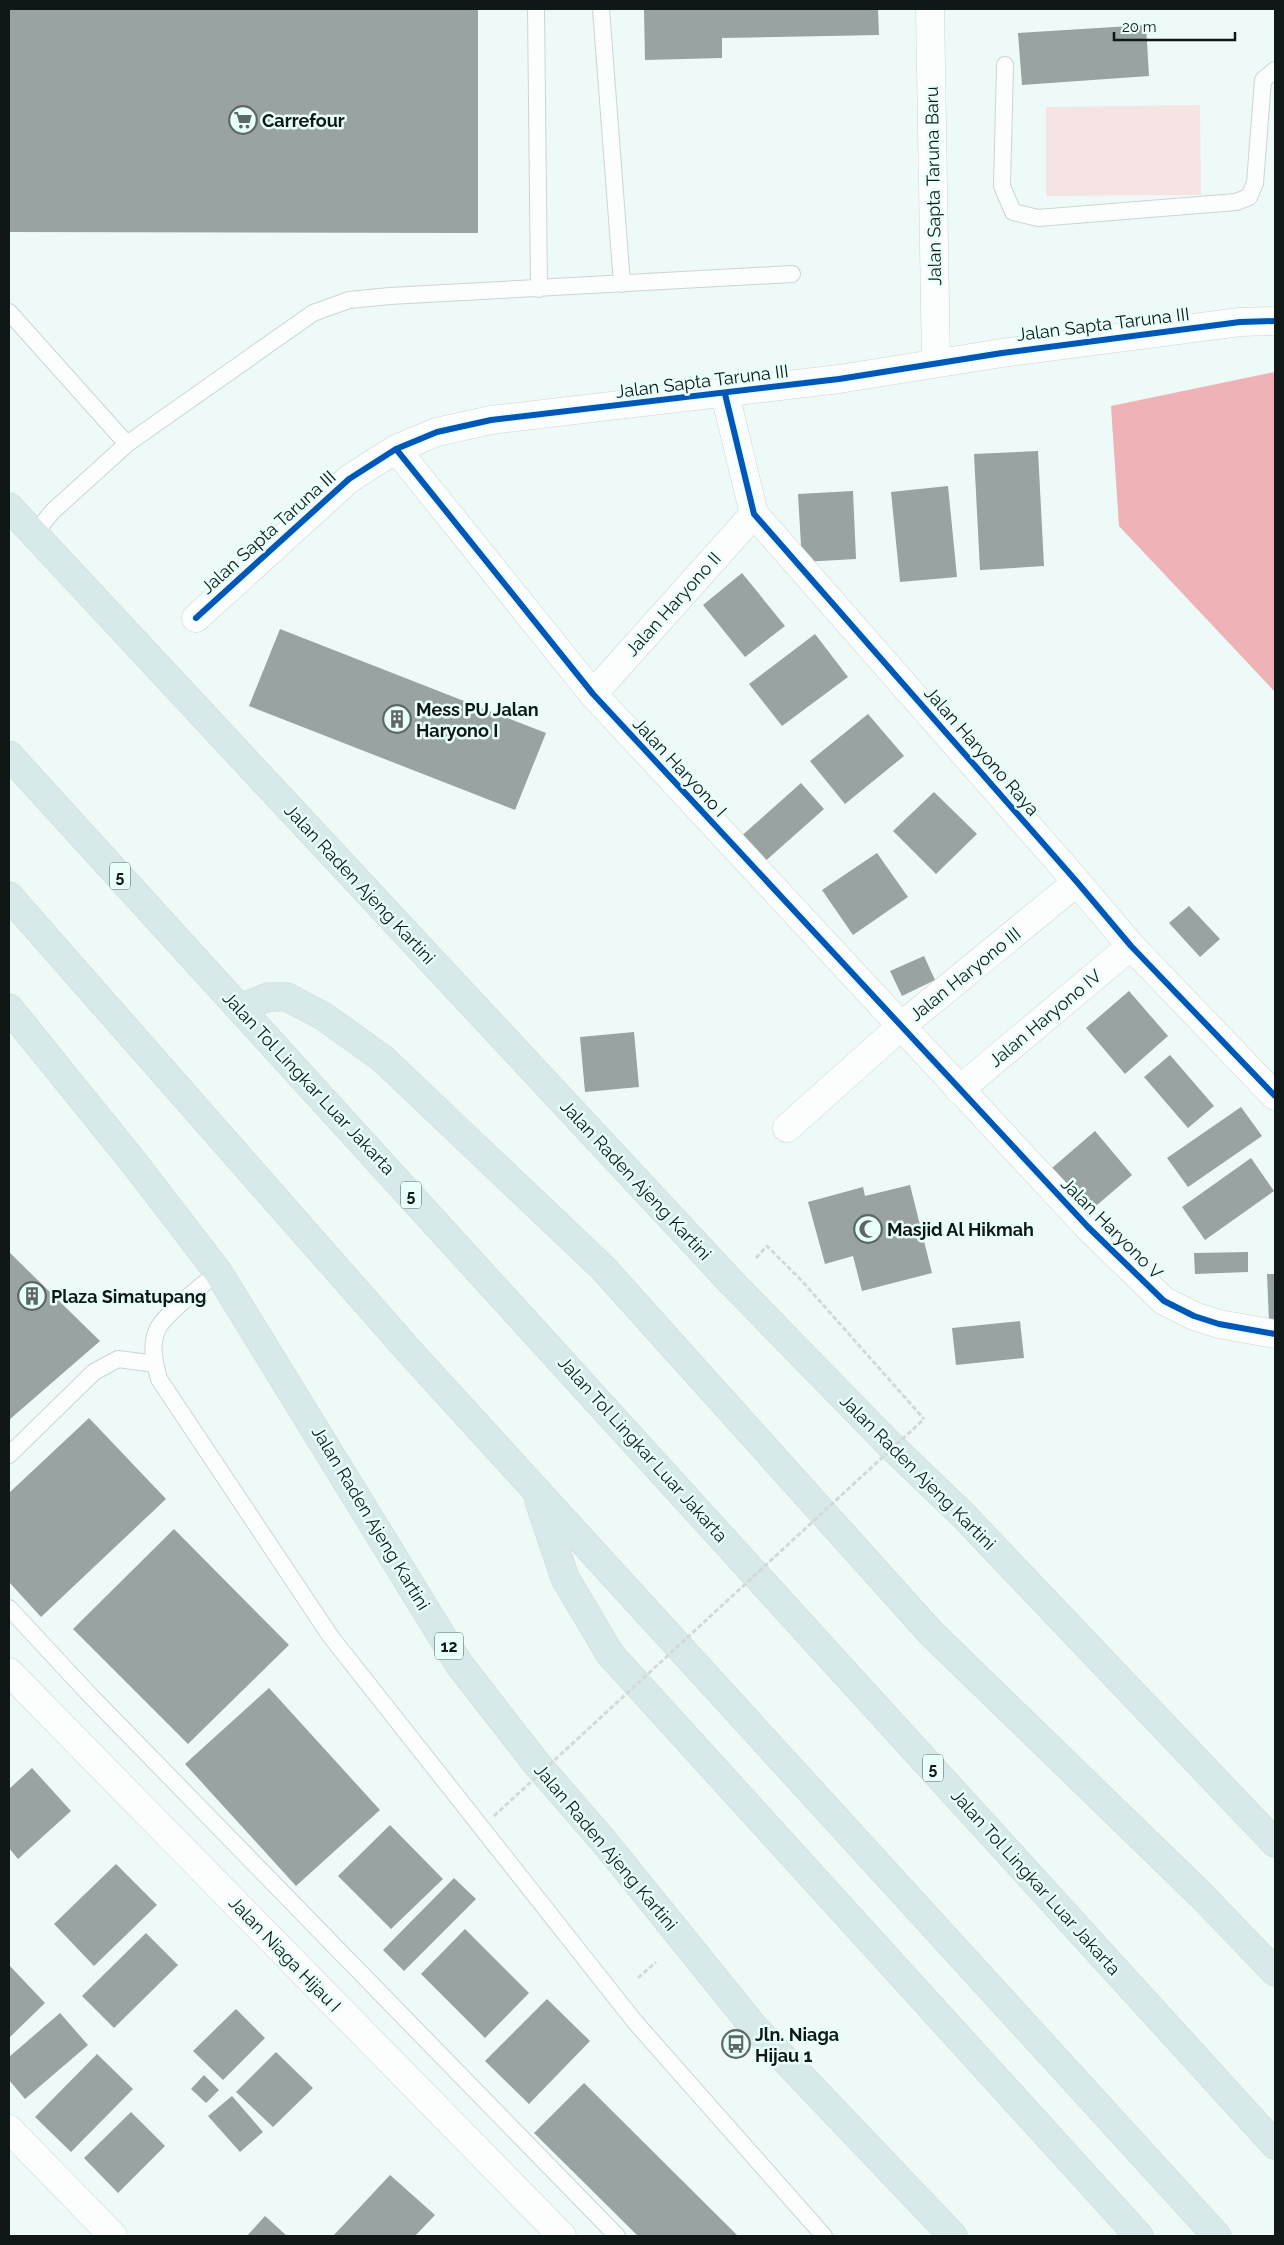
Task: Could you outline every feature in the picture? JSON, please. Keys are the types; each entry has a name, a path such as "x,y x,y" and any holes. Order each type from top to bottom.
{"highway":[{"name":"Jalan Raden Ajeng Kartini","path":"9,507 732,1283 890,1445 962,1514 1275,1843"},
{"name":"Jalan Tol Lingkar Luar Jakarta","path":"9,755 1275,2144"},
{"path":"9,896 402,1344 1216,2236"},
{"path":"235,1003 268,997 287,997 323,1016 383,1059 604,1268 931,1633 1201,1895 1275,1972"},
{"name":"Jalan Raden Ajeng Kartini","path":"9,1008 135,1164 218,1272 460,1664 536,1763 606,1844 753,2026 953,2236"},
{"path":"535,1490 565,1578 610,1654 1139,2236"}],"street":[{"name":"Jalan Sapta Taruna Baru","path":"930,9 936,363"},
{"name":"Jalan Sapta Taruna III","path":"196,618 349,479 396,449 437,432 491,420 725,394 1240,322 1275,321"},
{"name":"Jalan Haryono Raya","path":"725,394 754,514 1131,946 1275,1096"},
{"name":"Jalan Haryono I","path":"396,449 593,694 959,1090"},
{"name":"Jalan Haryono II","path":"593,694 754,514"},
{"name":"Jalan Haryono III","path":"786,1128 900,1027 1077,882"},
{"name":"Jalan Haryono IV","path":"959,1090 1131,946"},
{"name":"Jalan Haryono V","path":"959,1090 1088,1227 1164,1301 1194,1316 1219,1324 1275,1334"},
{"name":"Jalan Niaga Hijau I","path":"9,1672 562,2236"},
{"path":"9,2129 113,2236"}],"lane":[{"path":"536,9 539,289"},
{"path":"601,9 622,284"},
{"path":"1006,64 1002,186 1013,212 1038,218 1236,202 1249,197 1255,183 1263,80 1275,70"},
{"path":"34,534 53,511 127,444 313,313 349,300 390,296 792,274"},
{"path":"9,312 127,444"},
{"path":"218,1272 169,1316 157,1330 152,1355 159,1379 332,1637 635,2022 824,2236"},
{"path":"9,1455 94,1372 118,1359 155,1364"},
{"path":"9,1608 94,1699 617,2236"}],"path":[{"path":"494,1816 924,1419 802,1281 767,1246 732,1283"},
{"path":"635,1980 682,1939"}],"shaded area":[{"path":"1200,105 1201,195 1046,196 1046,107"},
{"path":"1275,372 1275,692 1119,526 1111,406"}],"building":[{"name":"Carrefour","path":"9,9 478,9 478,233 9,232"},
{"path":"644,9 878,9 879,35 722,38 722,58 645,60"},
{"path":"1146,25 1149,76 1022,85 1018,33"},
{"path":"1038,451 1044,566 980,570 974,454"},
{"path":"948,486 957,577 900,582 891,492"},
{"path":"853,491 856,559 802,562 798,494"},
{"path":"742,573 785,626 745,657 703,605"},
{"name":"Mess PU Jalan Haryono I","path":"280,629 546,733 515,810 249,706"},
{"path":"815,634 848,677 782,726 749,684"},
{"path":"868,714 904,756 845,804 810,761"},
{"path":"801,783 824,809 761,865 738,839"},
{"path":"934,792 977,834 936,874 893,831"},
{"path":"877,853 908,897 853,935 822,890"},
{"path":"1189,906 1220,939 1200,957 1169,923"},
{"path":"924,956 935,980 902,996 890,971"},
{"path":"1129,991 1168,1036 1125,1074 1086,1028"},
{"path":"634,1032 639,1087 585,1092 580,1037"},
{"path":"1170,1055 1214,1106 1188,1128 1144,1077"},
{"path":"1241,1107 1262,1136 1188,1187 1167,1158"},
{"path":"1095,1131 1132,1175 1090,1211 1052,1168"},
{"path":"1251,1158 1274,1191 1205,1240 1182,1207"},
{"name":"Masjid Al Hikmah","path":"910,1185 932,1273 862,1291 853,1256 825,1264 808,1202 863,1187 865,1196"},
{"name":"Plaza Simatupang","path":"9,1252 100,1341 9,1420"},
{"path":"1248,1252 1248,1272 1195,1274 1194,1253"},
{"path":"1267,1274 1275,1274 1275,1322 1269,1322"},
{"path":"1020,1321 1024,1358 956,1365 952,1328"},
{"path":"89,1418 166,1499 41,1617 9,1582 9,1493"},
{"path":"174,1529 289,1645 188,1744 73,1629"},
{"path":"269,1688 380,1810 296,1886 185,1764"},
{"path":"32,1768 71,1811 18,1859 9,1848 9,1789"},
{"path":"390,1825 443,1879 391,1929 338,1876"},
{"path":"116,1864 157,1905 94,1966 54,1924"},
{"path":"454,1878 476,1899 404,1971 383,1950"},
{"path":"465,1929 529,1993 485,2038 421,1974"},
{"path":"146,1933 178,1965 114,2028 82,1996"},
{"path":"9,1965 45,2003 9,2038"},
{"path":"547,1999 590,2041 529,2104 485,2061"},
{"path":"236,2009 265,2038 223,2080 193,2051"},
{"path":"60,2013 88,2045 25,2099 9,2080 9,2057"},
{"path":"276,2052 313,2088 273,2127 236,2092"},
{"path":"97,2054 133,2089 71,2152 35,2117"},
{"path":"204,2075 219,2090 206,2103 191,2089"},
{"path":"584,2083 738,2236 638,2236 534,2133"},
{"path":"232,2096 263,2132 240,2152 208,2116"},
{"path":"131,2112 165,2146 118,2193 84,2158"},
{"path":"390,2175 435,2215 415,2236 333,2236"},
{"path":"265,2216 287,2236 247,2236"}],"cycle path":[{"path":"196,618 349,479 396,449 437,432 491,420 839,379 1002,353 1240,322 1275,321"},
{"path":"725,394 754,514 1131,946 1275,1096"},
{"path":"396,449 593,694 1088,1227 1164,1301 1194,1316 1219,1324 1275,1334"}],"place":[{"name":"Carrefour","path":"243,120"},
{"name":"Mess PU Jalan Haryono I","path":"397,719"},
{"name":"Masjid Al Hikmah","path":"868,1229"},
{"name":"Plaza Simatupang","path":"32,1296"},
{"name":"Jln. Niaga Hijau 1","path":"736,2044"}]}
